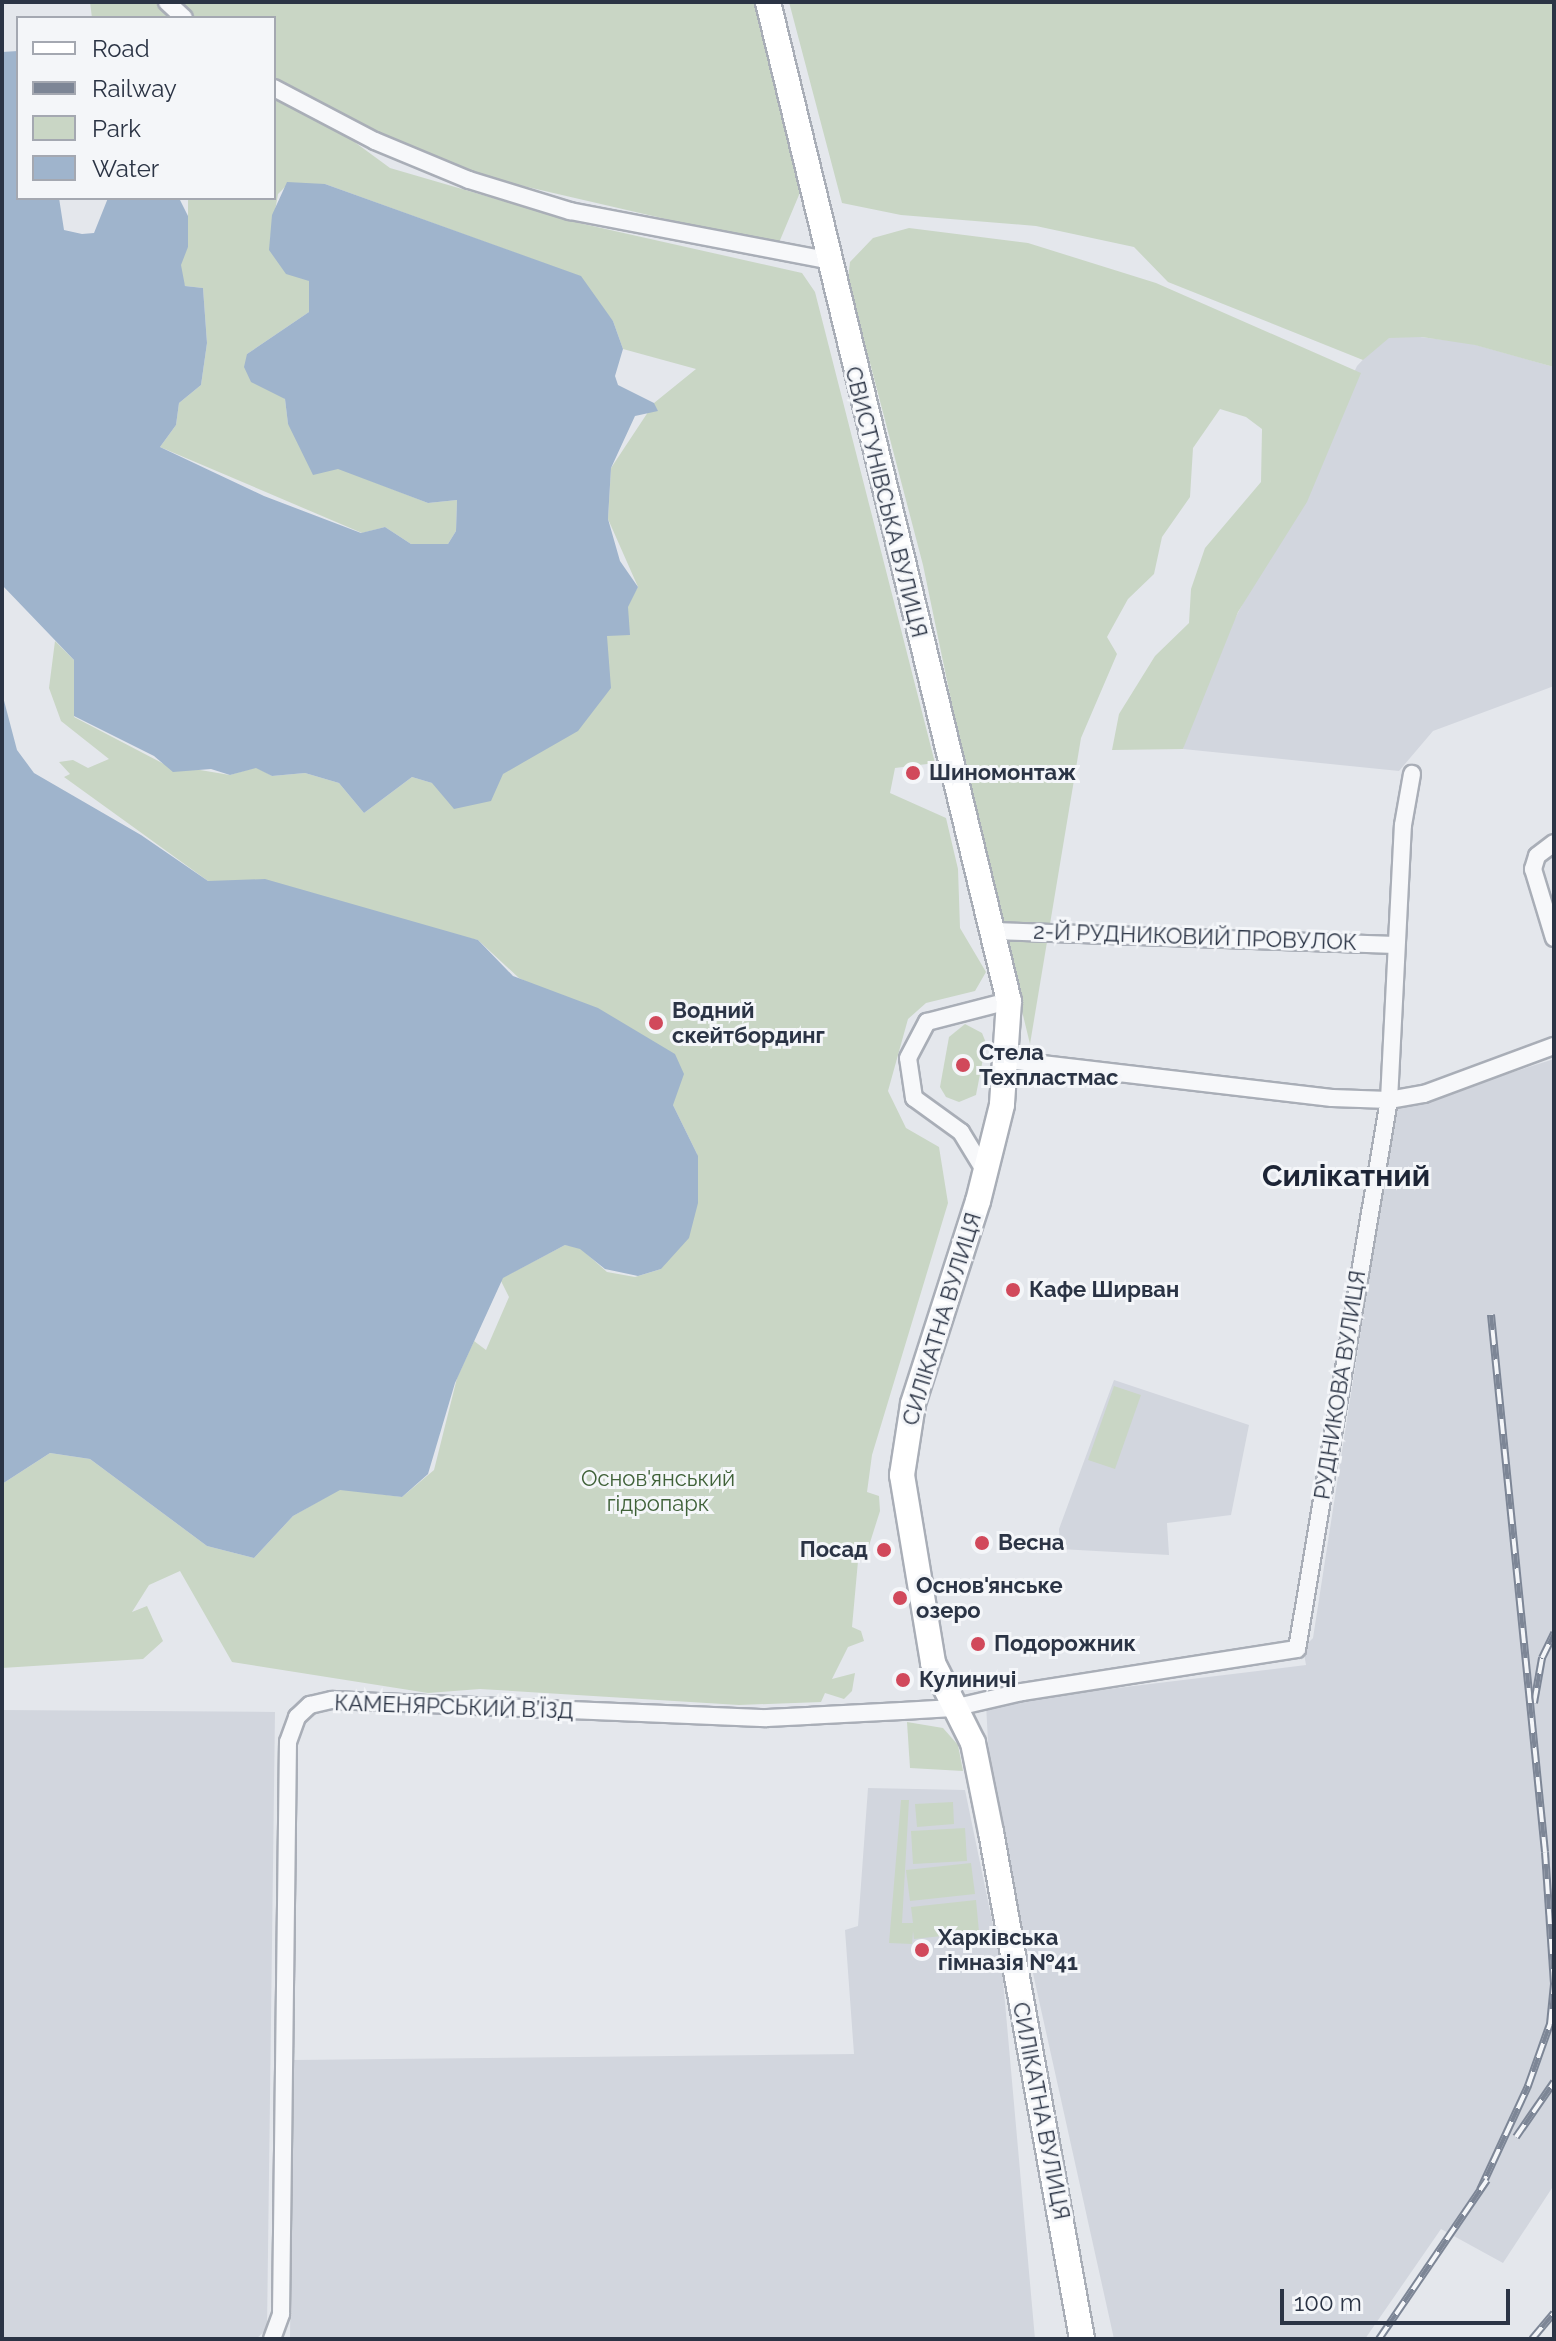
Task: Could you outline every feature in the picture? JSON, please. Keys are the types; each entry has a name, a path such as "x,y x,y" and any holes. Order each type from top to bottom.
{"main road":[{"name":"СВИСТУНІВСЬКА ВУЛИЦЯ","path":"768,2 832,261 851,361 995,931 1009,1001"},
{"name":"СИЛІКАТНА ВУЛИЦЯ","path":"1009,1001 1008,1060 986,1173 913,1404 902,1475 933,1663 973,1743 1082,2339"}],"street":[{"path":"167,2 182,16"},
{"path":"276,89 375,141 483,185 570,211 832,261"},
{"name":"РУДНИКОВА ВУЛИЦЯ","path":"953,1708 1022,1692 1297,1649 1389,1100 1395,945 1412,774"},
{"path":"1554,843 1537,856 1533,869 1554,938"},
{"name":"2-Й РУДНИКОВИЙ ПРОВУЛОК","path":"995,931 1395,945"},
{"path":"986,1173 961,1132 914,1098 908,1058 927,1022 1009,1001"},
{"path":"1008,1060 1332,1098 1389,1100 1424,1094 1554,1046"},
{"name":"КАМЕНЯРСЬКИЙ В’ЇЗД","path":"272,2339 281,2314 288,1742 297,1717 310,1705 332,1700 767,1718 953,1708"}],"shaded area":[{"path":"1388,333 1469,343 1554,367 1554,686 1433,731 1399,771 1183,749 1201,683 1271,550 1357,366"},
{"path":"1554,1059 1554,2185 1503,2263 1441,2229 1365,2339 1114,2339 990,1779 986,1704 1306,1665 1303,1648 1313,1638 1395,1110"},
{"path":"1114,1380 1249,1425 1231,1515 1167,1523 1169,1555 1060,1549 1059,1529"},
{"path":"2,1710 275,1712 267,2329 256,2339 2,2339"},
{"path":"868,1788 965,1790 1002,1969 1035,2339 290,2339 293,2060 854,2054 845,1930 858,1926"}],"green space":[{"path":"90,2 155,2 169,16 92,16"},
{"path":"177,2 760,2 809,171 778,245 488,178 384,140 276,78 276,16 191,16"},
{"path":"789,2 1554,2 1554,367 1475,345 1422,337 1389,338 1363,360 1168,282 1134,247 1036,226 901,215 842,203"},
{"name":"Основ'янський гідропарк","path":"276,99 345,135 390,168 579,223 802,273 815,292 935,763 895,768 890,793 946,818 958,869 960,928 986,972 975,991 926,1003 908,1019 888,1091 906,1128 939,1147 948,1203 872,1455 867,1492 879,1496 880,1511 867,1552 859,1550 852,1627 861,1631 864,1641 848,1647 832,1679 855,1673 852,1691 844,1699 825,1693 821,1702 739,1705 480,1689 428,1693 232,1662 180,1571 149,1585 132,1612 147,1606 163,1641 143,1659 2,1668 2,1484 50,1453 90,1459 207,1546 254,1558 293,1516 340,1489 402,1497 434,1470 457,1378 474,1341 486,1350 509,1297 500,1279 565,1245 579,1247 607,1272 635,1277 661,1269 697,1154 673,1105 674,1054 519,978 478,940 208,881 64,777 70,774 59,762 73,760 88,768 109,759 61,721 49,688 55,641 74,660 74,717 164,764 230,775 257,767 272,776 305,773 339,783 364,813 412,777 432,783 607,636 638,587 608,519 611,468 654,403 696,369 623,349 613,321 576,275 325,184 285,187 278,194 270,240 309,281 309,312 247,354 285,399 288,424 338,468 428,503 457,500 456,531 448,544 411,544 385,527 362,533 160,447 176,425 179,403 201,385 207,343 203,288 185,286 178,270 188,246 188,200 276,200"},
{"path":"909,228 1028,243 1156,283 1361,373 1307,502 1238,612 1183,749 1112,750 1119,714 1155,656 1189,623 1191,589 1205,548 1261,482 1262,429 1246,417 1220,409 1193,448 1190,497 1162,537 1154,574 1128,599 1107,637 1117,654 1081,738 1030,1044 978,830 923,565 848,279 850,262 873,238"},
{"path":"965,1024 982,1033 986,1043 976,1095 959,1102 946,1097 940,1087 949,1037"},
{"path":"1114,1386 1141,1395 1115,1469 1088,1460"},
{"path":"907,1722 943,1728 958,1745 963,1771 910,1768"},
{"path":"901,1800 909,1800 902,1923 913,1923 911,1907 976,1900 979,1932 914,1939 913,1931 912,1944 889,1943"},
{"path":"953,1802 954,1824 917,1827 915,1804"},
{"path":"965,1828 967,1861 913,1864 911,1831"},
{"path":"971,1863 975,1894 910,1901 906,1870"}],"water":[{"path":"16,51 16,200 59,200 64,230 82,234 94,233 107,200 180,200 188,216 188,247 181,265 185,286 203,288 207,343 201,385 179,403 176,425 160,447 264,496 361,533 385,527 411,544 448,544 456,531 457,500 428,503 338,469 313,475 288,424 285,399 251,382 244,367 247,354 309,312 309,281 286,274 269,250 272,215 287,182 325,184 581,276 613,321 623,349 615,376 618,385 654,403 658,411 635,416 611,468 608,519 620,561 638,587 628,607 630,635 607,636 611,688 578,731 503,774 491,801 454,809 432,783 412,777 364,813 339,783 305,773 272,776 256,768 230,775 211,769 173,772 154,756 74,716 74,660 2,585 2,52"},
{"path":"2,693 17,750 34,773 141,835 208,881 265,879 478,940 513,976 598,1008 675,1054 684,1074 673,1105 698,1156 698,1203 689,1238 661,1269 638,1276 605,1269 580,1249 565,1245 503,1278 455,1383 428,1474 402,1497 340,1490 293,1516 254,1558 207,1546 90,1459 50,1453 2,1484"}],"railway":[{"path":"1480,2190 1528,2086 1550,2024 1554,1984 1545,1852 1491,1315"},
{"path":"1534,1703 1542,1658 1554,1633"},
{"path":"1516,2137 1554,2082"},
{"path":"1379,2339 1487,2180"},
{"path":"1532,2339 1554,2313"}],"place":[{"name":"Шиномонтаж","path":"913,773"},
{"name":"Водний скейтбординг","path":"656,1023"},
{"name":"Стела Техпластмас","path":"963,1065"},
{"name":"Кафе Ширван","path":"1013,1290"},
{"name":"Весна","path":"982,1543"},
{"name":"Посад","path":"884,1550"},
{"name":"Основ'янське озеро","path":"900,1598"},
{"name":"Подорожник","path":"978,1644"},
{"name":"Кулиничі","path":"903,1680"},
{"name":"Харківська гімназія №41","path":"922,1950"}],"district":[{"name":"Силікатний","path":"1346,1176"}]}
